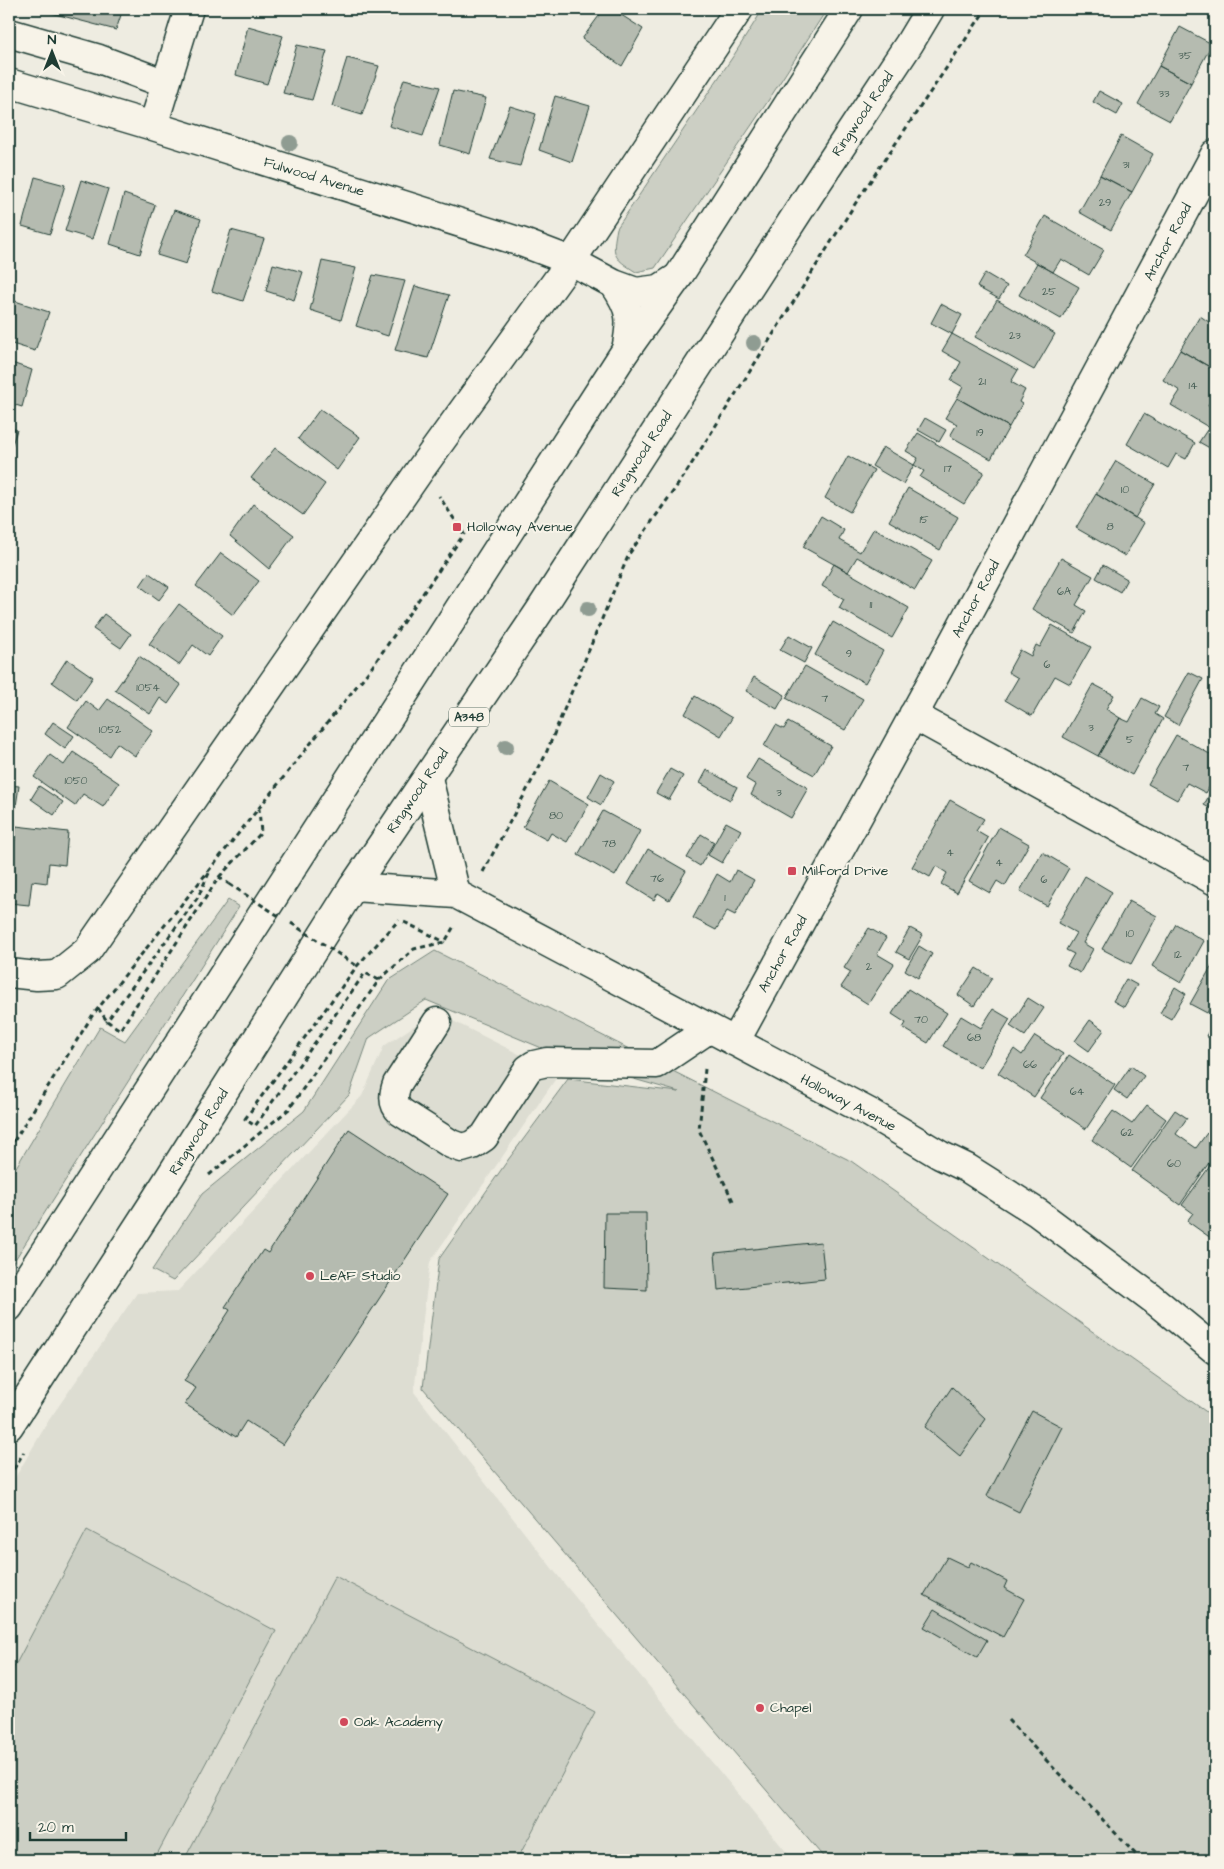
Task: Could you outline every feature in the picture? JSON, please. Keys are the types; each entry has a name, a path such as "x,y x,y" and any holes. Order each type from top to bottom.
{"main road":[{"path":"153,126 189,9"},
{"path":"9,973 37,976 57,975 87,951 420,470 571,261 739,9"},
{"path":"9,1307 626,350 678,277 849,9"},
{"name":"Ringwood Road","path":"9,1426 154,1202 353,887 545,603 930,9"},
{"path":"9,33 100,59 166,84"},
{"name":"Fulwood Avenue","path":"9,83 153,126 521,242 571,261 614,284 636,292 659,288 678,277"},
{"name":"Anchor Road","path":"735,1042 1215,154"},
{"path":"614,284 625,300 631,324 626,350"},
{"path":"913,715 1215,881"},
{"path":"428,778 462,897"},
{"name":"Holloway Avenue","path":"353,887 462,897 878,1118 940,1155 967,1168 1038,1213 1153,1299 1215,1350"},
{"path":"437,1022 398,1084 394,1093 394,1101 396,1108 400,1112 451,1144 462,1148 472,1146 484,1137 528,1069 534,1065 548,1062 657,1064 709,1029"}],"path":[{"path":"445,942 462,897 544,758 629,554 684,476 855,204 986,9"},
{"path":"9,1149 98,1008 372,667 464,534 420,470"},
{"path":"98,1008 107,1021 120,1030 220,877 261,833 259,809"},
{"path":"107,1021 198,896 211,869"},
{"path":"220,877 282,918"},
{"path":"379,980 365,973 255,1126 245,1119 357,966 399,920 445,942"},
{"path":"291,923 357,966"},
{"path":"205,1178 289,1109 379,980 414,949 445,942"},
{"path":"709,1029 699,1130 733,1201"},
{"path":"9,1477 29,1444"},
{"path":"1008,1720 1141,1860"}],"shaded area":[{"path":"763,9 827,9 766,104 655,268 636,272 622,263 616,255 614,244 617,228"},
{"path":"228,900 239,907 9,1269 9,1179 100,1027 125,1041"},
{"path":"435,951 851,1161 1215,1418 1215,1860 826,1860 423,1388 439,1259 508,1160 568,1079 679,1092 578,1063 426,1000 369,1038 349,1095 173,1281 152,1270 202,1194 304,1111 388,981"},
{"name":"Oak Academy","path":"435,1012 559,1074 430,1262 414,1392 566,1586 793,1860 9,1860 9,1488 49,1420 137,1293 178,1291 362,1096 384,1046"},
{"path":"87,1530 276,1631 154,1860 9,1860 9,1677"},
{"path":"335,1576 595,1712 517,1860 184,1860"}],"building":[{"path":"36,9 123,9 116,30"},
{"path":"604,9 612,9 643,29 622,66 582,39"},
{"path":"248,26 283,36 267,84 236,75"},
{"path":"1180,27 1212,44 1191,83 1159,66"},
{"path":"297,45 327,51 312,100 283,93"},
{"path":"347,58 379,66 362,115 332,106"},
{"path":"1159,66 1191,83 1170,121 1138,104"},
{"path":"404,79 440,87 423,136 389,126"},
{"path":"453,91 486,98 470,154 440,145"},
{"path":"1099,91 1123,104 1117,115 1093,102"},
{"path":"555,96 590,106 572,162 539,150"},
{"path":"510,106 536,114 520,166 490,159"},
{"path":"1121,136 1153,154 1132,192 1100,175"},
{"path":"1100,175 1132,192 1111,230 1079,212"},
{"path":"35,177 65,185 50,234 22,226"},
{"path":"81,180 108,189 92,239 65,231"},
{"path":"124,194 155,205 140,254 110,244"},
{"path":"174,210 201,219 186,264 157,255"},
{"path":"1045,216 1104,250 1089,275 1061,259 1053,272 1023,255"},
{"path":"231,230 264,239 243,301 212,291"},
{"path":"322,261 356,268 341,320 310,310"},
{"path":"1037,263 1079,287 1061,319 1019,295"},
{"path":"273,264 303,272 294,300 266,291"},
{"path":"985,273 1007,286 999,299 977,287"},
{"path":"373,275 405,281 388,336 356,326"},
{"path":"415,286 449,295 428,358 395,350"},
{"path":"9,299 49,312 35,351 9,343"},
{"path":"997,300 1055,334 1034,370 975,337"},
{"path":"941,304 962,315 952,334 931,323"},
{"path":"1200,316 1215,326 1215,370 1180,350"},
{"path":"952,334 1018,370 1011,382 1025,390 1019,402 1022,404 1009,427 957,398 963,387 951,380 961,362 942,351"},
{"path":"1180,350 1215,370 1215,393 1208,405 1215,409 1215,431 1171,405 1180,391 1163,380"},
{"path":"9,362 32,370 22,407 9,403"},
{"path":"957,398 1009,427 991,459 950,436 957,424 945,418"},
{"path":"320,409 360,437 337,470 298,439"},
{"path":"1144,414 1195,443 1186,459 1176,454 1168,468 1127,444"},
{"path":"925,418 946,430 939,442 918,430"},
{"path":"9,427 17,430 9,453"},
{"path":"1207,430 1215,435 1215,451 1199,442"},
{"path":"918,433 984,472 964,504 920,477 924,471 914,465 918,458 906,451"},
{"path":"883,447 914,465 903,484 872,466"},
{"path":"275,448 325,484 303,515 251,478"},
{"path":"848,456 874,470 850,512 825,498"},
{"path":"1116,461 1155,484 1135,518 1096,494"},
{"path":"908,488 958,517 940,550 889,521"},
{"path":"1096,494 1144,523 1125,556 1076,528"},
{"path":"253,504 294,535 269,569 230,536"},
{"path":"821,516 844,530 839,540 860,552 874,528 932,561 915,590 857,557 848,572 803,547"},
{"path":"221,553 259,581 233,615 196,586"},
{"path":"1061,558 1093,576 1076,605 1086,611 1074,633 1032,609"},
{"path":"834,564 909,608 892,638 839,608 844,599 822,586"},
{"path":"1103,565 1127,579 1120,592 1096,578"},
{"path":"149,573 169,587 159,600 140,586"},
{"path":"179,604 222,636 208,656 193,645 179,665 149,644"},
{"path":"104,614 131,634 121,648 93,629"},
{"path":"833,622 883,651 865,683 815,655"},
{"path":"1052,625 1091,647 1070,684 1055,676 1032,716 1005,700 1018,678 1008,672 1020,650 1031,656 1036,645 1040,647"},
{"path":"789,635 812,648 804,663 780,650"},
{"path":"139,656 181,685 168,704 160,698 150,714 115,690"},
{"path":"67,659 93,677 77,700 52,682"},
{"path":"805,666 863,699 845,730 786,698"},
{"path":"1189,672 1203,679 1178,725 1164,717"},
{"path":"754,677 785,695 777,709 746,691"},
{"path":"1093,684 1114,695 1106,709 1120,718 1098,756 1063,737"},
{"path":"695,696 732,718 721,736 685,714"},
{"path":"1142,698 1159,707 1155,714 1163,719 1132,775 1098,756 1120,718 1129,722"},
{"path":"108,699 153,731 135,756 117,743 109,756 68,727 86,701 99,711"},
{"path":"53,722 74,736 65,749 45,734"},
{"path":"788,722 831,746 814,775 764,746 776,725 784,729"},
{"path":"1176,735 1215,757 1215,776 1206,793 1187,783 1177,800 1148,784"},
{"path":"73,752 119,783 103,807 83,794 75,806 34,777 50,755 64,765"},
{"path":"758,759 808,788 791,818 751,795 756,785 746,779"},
{"path":"670,769 683,776 669,800 656,793"},
{"path":"707,770 737,787 730,800 700,783"},
{"path":"601,773 614,781 601,805 588,797"},
{"path":"549,781 589,804 567,842 551,833 547,840 523,827"},
{"path":"1215,784 1215,811 1204,805"},
{"path":"9,785 19,786 15,813 9,812"},
{"path":"39,786 63,802 54,815 31,799"},
{"path":"950,800 984,819 976,831 988,838 957,893 941,884 947,873 936,866 930,877 912,867"},
{"path":"603,811 640,831 615,876 578,855"},
{"path":"726,822 741,830 722,863 708,855"},
{"path":"16,826 68,832 65,865 49,863 47,883 32,881 29,905 9,903"},
{"path":"999,827 1029,844 1005,886 997,881 990,893 969,881"},
{"path":"701,834 714,842 700,866 687,858"},
{"path":"648,849 686,871 669,900 658,893 654,900 628,884"},
{"path":"1042,852 1069,868 1047,906 1020,891"},
{"path":"736,870 754,880 735,915 727,911 716,930 693,918 717,874 730,882"},
{"path":"1085,876 1112,892 1083,943 1093,949 1080,973 1067,966 1074,954 1066,950 1076,933 1058,923"},
{"path":"1129,901 1157,916 1131,964 1102,949"},
{"path":"1176,924 1204,941 1181,983 1152,966"},
{"path":"869,928 886,938 877,954 894,964 868,1004 841,987 851,972 844,968"},
{"path":"910,928 923,935 909,959 896,952"},
{"path":"919,946 932,954 918,978 905,970"},
{"path":"1215,960 1215,1006 1212,1004 1207,1013 1190,1004"},
{"path":"976,968 992,978 974,1006 958,995"},
{"path":"1126,979 1137,985 1124,1007 1113,1001"},
{"path":"1175,987 1186,994 1171,1019 1160,1013"},
{"path":"908,989 947,1013 928,1043 903,1028 906,1023 892,1014"},
{"path":"1028,998 1044,1008 1025,1036 1010,1026"},
{"path":"993,1009 1010,1019 980,1068 943,1046 961,1016 981,1028"},
{"path":"1090,1020 1104,1030 1089,1051 1075,1041"},
{"path":"1215,1020 1215,1042 1206,1036"},
{"path":"1035,1036 1063,1054 1034,1097 998,1073 1014,1049 1022,1055"},
{"path":"1069,1055 1115,1085 1086,1129 1040,1098"},
{"path":"1131,1066 1144,1076 1127,1099 1114,1090"},
{"path":"1147,1105 1166,1119 1131,1168 1092,1140 1113,1111 1132,1124"},
{"path":"1175,1110 1187,1118 1176,1134 1196,1148 1207,1133 1215,1139 1215,1154 1180,1205 1132,1171"},
{"path":"349,1129 448,1194 283,1445 246,1421 236,1437 185,1404 196,1388 184,1381 230,1310 225,1307 263,1250 268,1253"},
{"path":"1215,1159 1215,1241 1187,1221 1193,1213 1182,1205"},
{"path":"605,1213 646,1213 647,1290 604,1288"},
{"path":"821,1242 825,1279 718,1290 715,1253"},
{"path":"952,1387 986,1419 960,1456 925,1427"},
{"path":"1032,1411 1062,1427 1019,1512 987,1496"},
{"path":"947,1557 968,1567 971,1562 1007,1581 1004,1588 1024,1599 1003,1637 924,1595"},
{"path":"935,1609 987,1640 977,1657 924,1627"}],"place":[{"name":"Holloway Avenue","path":"457,527"},
{"name":"Milford Drive","path":"792,871"},
{"name":"LeAF Studio","path":"310,1276"},
{"name":"Chapel","path":"760,1708"},
{"name":"Oak Academy","path":"344,1722"}]}
